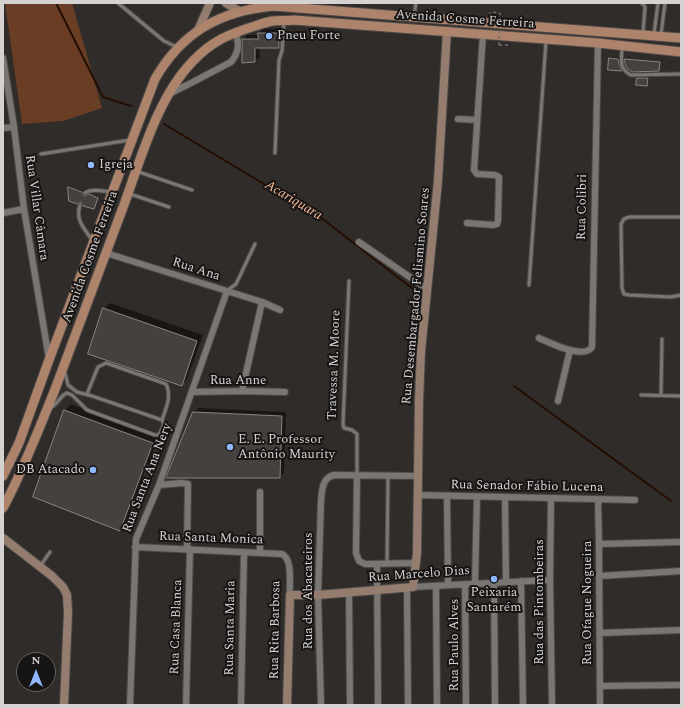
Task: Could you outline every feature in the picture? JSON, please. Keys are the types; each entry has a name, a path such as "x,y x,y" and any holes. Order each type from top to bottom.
{"main road":[{"name":"Avenida Cosme Ferreira","path":"3,476 19,443 155,79 162,66 178,48 198,30 212,22 239,11 273,6 681,38"},
{"name":"Avenida Cosme Ferreira","path":"3,508 16,484 47,409 136,171 167,94 192,62 221,38 234,32 273,21 284,21 447,31 598,43 681,52"}],"street":[{"path":"198,30 210,3"},
{"path":"226,3 239,11"},
{"name":"Rua Desembargador Felismino Soares","path":"410,588 417,563 421,358 438,181 447,31"},
{"path":"167,94 231,62 238,47 238,37 234,32"},
{"path":"467,223 494,225 497,224 498,221 499,177 496,175 477,174 474,170 483,34"},
{"name":"Rua Colibri","path":"540,338 570,350 588,351 591,349 592,345 598,43"},
{"name":"Rua Villar Câmara","path":"3,58 14,127 24,209 49,360"},
{"path":"458,119 477,120"},
{"path":"3,128 14,127"},
{"path":"3,213 24,209"},
{"path":"360,242 427,289"},
{"name":"Rua Ana","path":"106,253 262,302 280,310"},
{"name":"Rua Santa Ana Nery","path":"130,705 136,540 192,392 227,291"},
{"path":"242,391 262,302"},
{"path":"558,401 570,350"},
{"name":"Rua Anne","path":"192,392 285,392"},
{"name":"Rua dos Abacateiros","path":"321,705 318,595 322,487 327,478 334,475 357,475"},
{"path":"357,475 418,476"},
{"name":"Travessa M. Moore","path":"357,475 356,553 359,561 365,564 377,564"},
{"name":"Rua Casa Blanca","path":"158,485 188,484 186,705"},
{"path":"260,492 260,552"},
{"name":"Rua Senador Fábio Lucena","path":"418,495 447,497 635,500"},
{"path":"447,497 448,585"},
{"path":"475,583 477,497"},
{"path":"505,498 506,582"},
{"name":"Rua das Pintombeiras","path":"551,499 550,580 552,705"},
{"name":"Rua Ofague Nogueira","path":"598,500 600,705"},
{"path":"3,538 63,587 67,595 68,613 64,705"},
{"path":"599,544 681,542"},
{"name":"Rua Santa Monica","path":"135,548 260,552 278,553 286,556"},
{"name":"Rua Santa Maria","path":"241,705 244,552"},
{"name":"Rua Rita Barbosa","path":"286,556 289,566 290,595 287,705"},
{"path":"378,705 377,564 417,563"},
{"path":"599,576 681,571"},
{"name":"Rua Marcelo Dias","path":"290,595 318,595 475,583 550,580"},
{"path":"520,581 523,705"},
{"path":"494,583 495,705"},
{"name":"Rua Paulo Alves","path":"465,584 466,705"},
{"path":"436,586 437,705"},
{"path":"408,705 410,588"},
{"path":"349,592 350,705"},
{"path":"600,633 681,630"},
{"path":"600,686 681,685"}],"lane":[{"path":"118,3 164,41 178,48"},
{"path":"414,16 416,3"},
{"path":"641,3 645,7 643,35"},
{"path":"657,36 658,3"},
{"path":"657,36 665,3"},
{"path":"275,153 279,60 282,51 284,21"},
{"path":"529,285 546,39"},
{"path":"622,46 622,65 624,72 631,75 681,74"},
{"path":"41,154 132,139"},
{"path":"136,171 192,190"},
{"path":"85,193 88,190 112,192"},
{"path":"128,193 169,207"},
{"path":"80,205 78,211 79,220 93,242"},
{"path":"681,218 629,217 624,219 621,224 622,288 624,294 650,296 681,295"},
{"path":"227,291 236,284 255,244"},
{"name":"Travessa M. Moore","path":"349,281 343,424 344,428 352,430 357,434 357,475"},
{"path":"661,395 662,339"},
{"path":"47,409 57,404 62,396 68,393 87,410 155,435 160,433 164,424 162,420 169,397 169,389 166,384 106,363 98,367 87,394"},
{"path":"63,367 67,382 71,388 162,420"},
{"path":"641,395 681,396"},
{"path":"387,563 388,476"},
{"path":"40,567 50,552"}],"path":[{"path":"499,45 500,13"}],"shaded area":[{"path":"5,3 72,3 102,108 63,121 22,124"}],"building":[{"path":"258,33 279,33 279,48 255,48 255,62 242,63 242,39 258,39"},
{"path":"609,58 618,59 622,71 608,70"},
{"path":"624,59 660,62 659,71 632,72 627,68"},
{"path":"637,78 648,78 647,86 636,85"},
{"path":"68,187 82,192 84,196 89,194 98,198 94,209 83,206 81,202 77,204 69,201"},
{"path":"103,308 197,341 182,386 88,354"},
{"name":"DB Atacado","path":"64,410 153,443 120,531 33,497"},
{"name":"E. E. Professor Antônio Maurity","path":"193,412 282,416 280,478 166,478"}],"waterway":[{"name":"Acariquara","path":"56,3 103,97 131,106"},
{"name":"Acariquara","path":"164,124 324,220 413,289"},
{"path":"514,386 671,501"}],"place":[{"name":"Pneu Forte","path":"269,36"},
{"name":"Igreja","path":"91,165"},
{"name":"E. E. Professor Antônio Maurity","path":"230,447"},
{"name":"DB Atacado","path":"93,470"},
{"name":"Peixaria Santarém","path":"494,579"}]}
